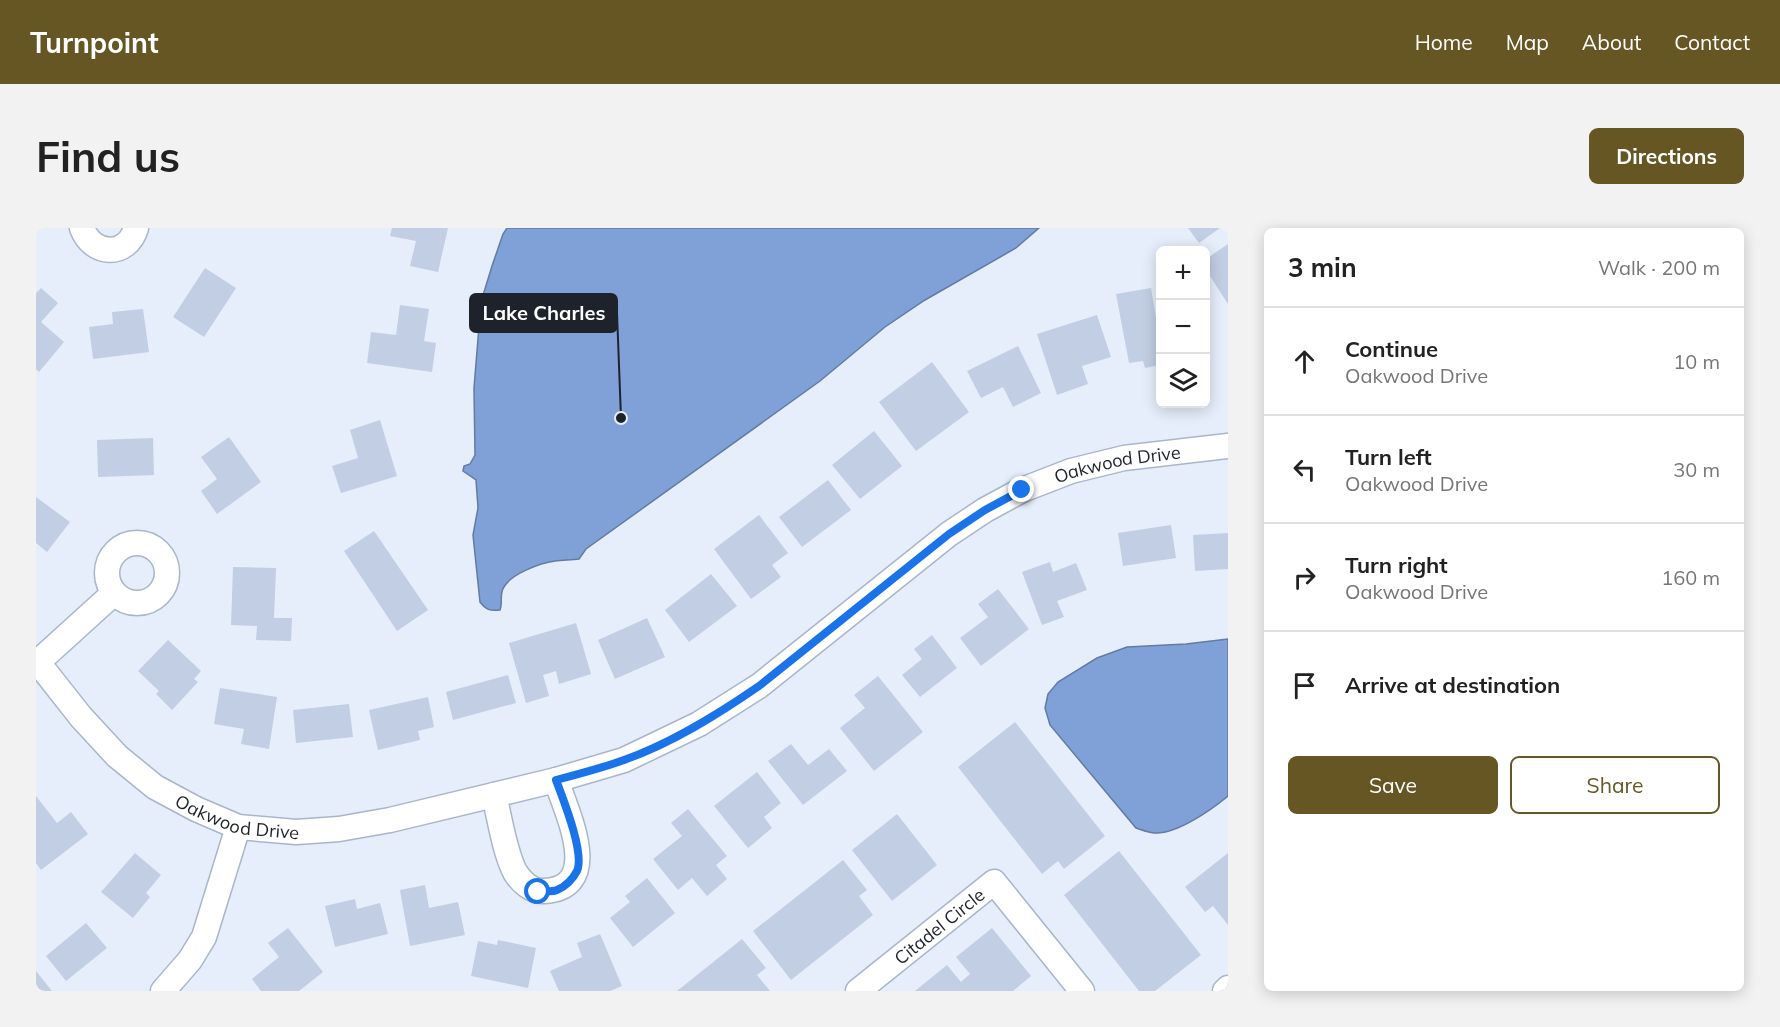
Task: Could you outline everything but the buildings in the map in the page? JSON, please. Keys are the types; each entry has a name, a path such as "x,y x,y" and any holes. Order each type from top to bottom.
{"street":[{"path":"82,228 88,240 97,247 107,250 117,249 128,243 136,228"},
{"name":"Oakwood Drive","path":"37,661 81,717 117,756 155,787 196,809 238,827 296,832 339,829 390,820 556,780 624,760 666,742 732,705 759,686 949,534 985,510 1022,490 1071,471 1124,458 1228,446"},
{"path":"37,661 114,593"},
{"path":"494,795 516,873 526,885 538,892 556,891 570,882 578,869 579,855 556,780"},
{"path":"163,991 190,960 204,937 238,827"},
{"name":"Citadel Circle","path":"858,991 994,882 1082,991"}],"water":[{"path":"507,228 1039,228 1016,248 925,300 885,327 820,381 586,549 579,559 542,564 513,578 503,590 500,610 494,610 486,608 480,602 473,535 478,508 476,480 463,471 464,466 470,464 475,455 474,388 481,302"},
{"path":"1228,639 1228,796 1203,814 1173,830 1155,833 1136,828 1050,725 1045,708 1048,694 1058,682 1097,658 1127,647"}],"place":[{"name":"Lake Charles","path":"621,418"}],"route":[{"path":"538,892 556,891 570,882 578,869 579,855 575,838 556,780 624,760 666,742 732,705 949,534 985,510 1022,490"}]}
